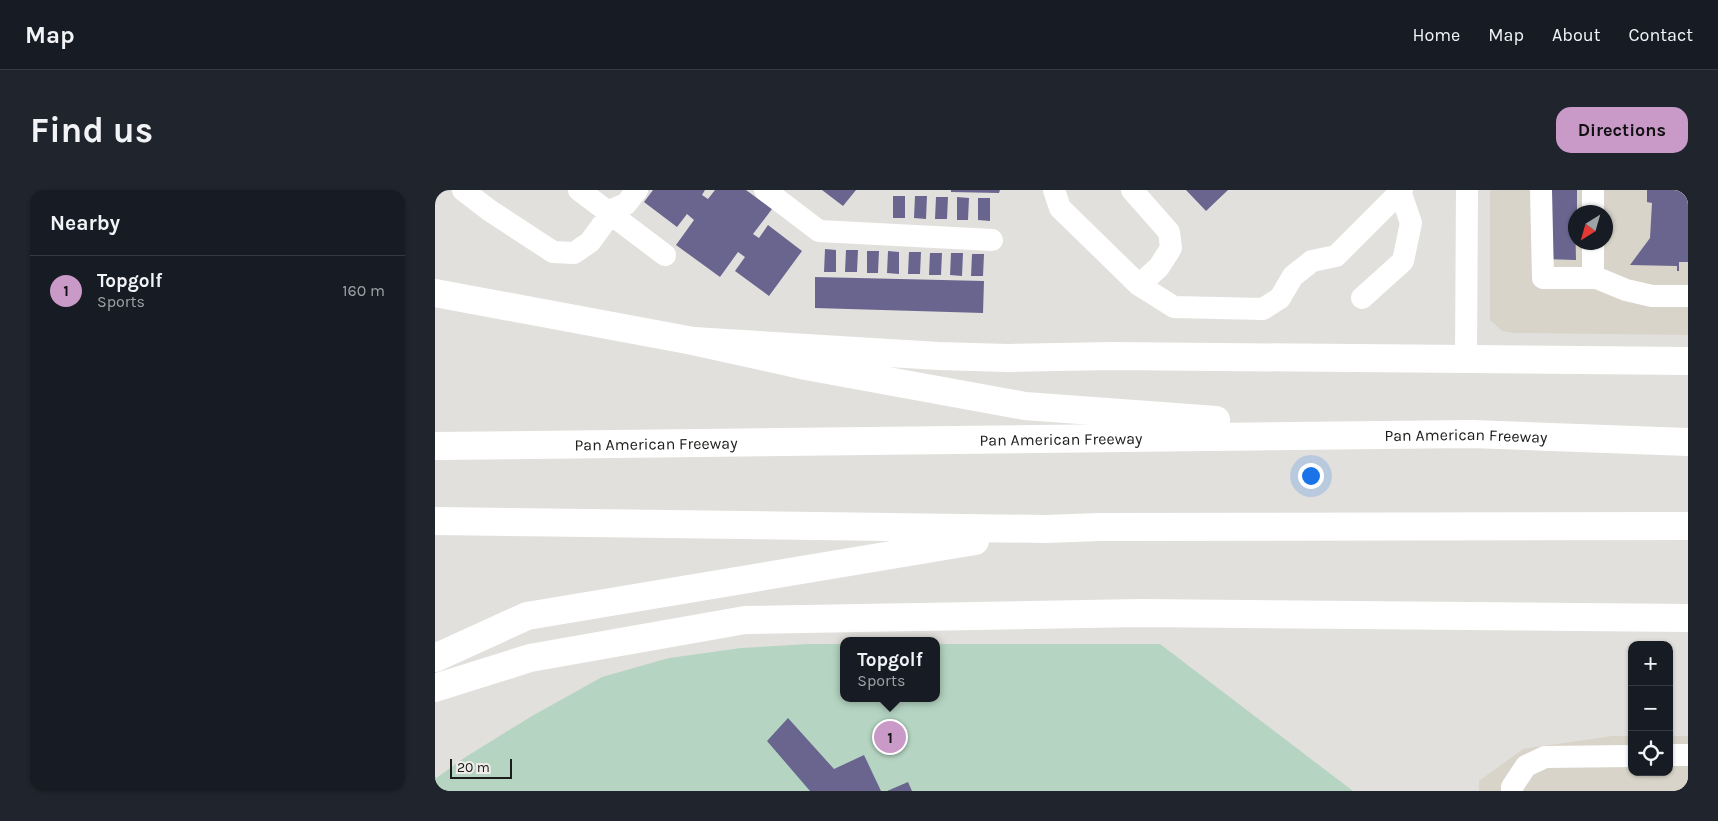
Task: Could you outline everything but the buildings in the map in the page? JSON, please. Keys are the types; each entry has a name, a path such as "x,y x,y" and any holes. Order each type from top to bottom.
{"main road":[{"path":"435,293 693,341 806,366 1025,406 1173,418 1473,434"},
{"path":"693,341 1009,358 1113,356 1688,361"},
{"name":"Pan American Freeway","path":"435,446 1473,434 1688,442"},
{"path":"435,521 1045,529 1117,527 1688,526"},
{"path":"435,658 527,616 1045,529"},
{"path":"435,688 530,658 745,620 1141,613 1688,618"}],"street":[{"path":"463,190 489,210 553,252 574,253 590,242 613,204"},
{"path":"579,190 613,204 665,255"},
{"path":"613,204 626,204 637,190"},
{"path":"765,190 819,231 992,240"},
{"path":"1054,190 1061,208 1139,285 1174,307 1263,309 1281,298 1293,276 1312,260 1336,256 1401,191 1411,223 1403,261 1362,298"},
{"path":"1132,190 1169,232 1171,248 1159,267 1139,285"},
{"path":"1466,359 1467,190"},
{"path":"1541,190 1543,278 1597,278 1626,290 1652,296 1688,296"},
{"path":"1593,190 1593,205"},
{"path":"1593,250 1593,278"},
{"path":"1673,755 1688,755"},
{"path":"1512,791 1512,787 1526,766 1545,757 1628,756"}],"shaded area":[{"path":"1490,190 1688,190 1688,335 1514,333 1502,331 1490,320"},
{"path":"1612,736 1628,736 1628,776 1673,776 1673,736 1688,736 1688,791 1479,791 1479,781 1523,749"}],"green space":[{"path":"840,644 840,702 940,702 940,644 1160,644 1353,791 435,791 435,779 464,758 532,716 602,677 669,658 741,648"}],"place":[{"name":"Topgolf","path":"890,737"}]}
